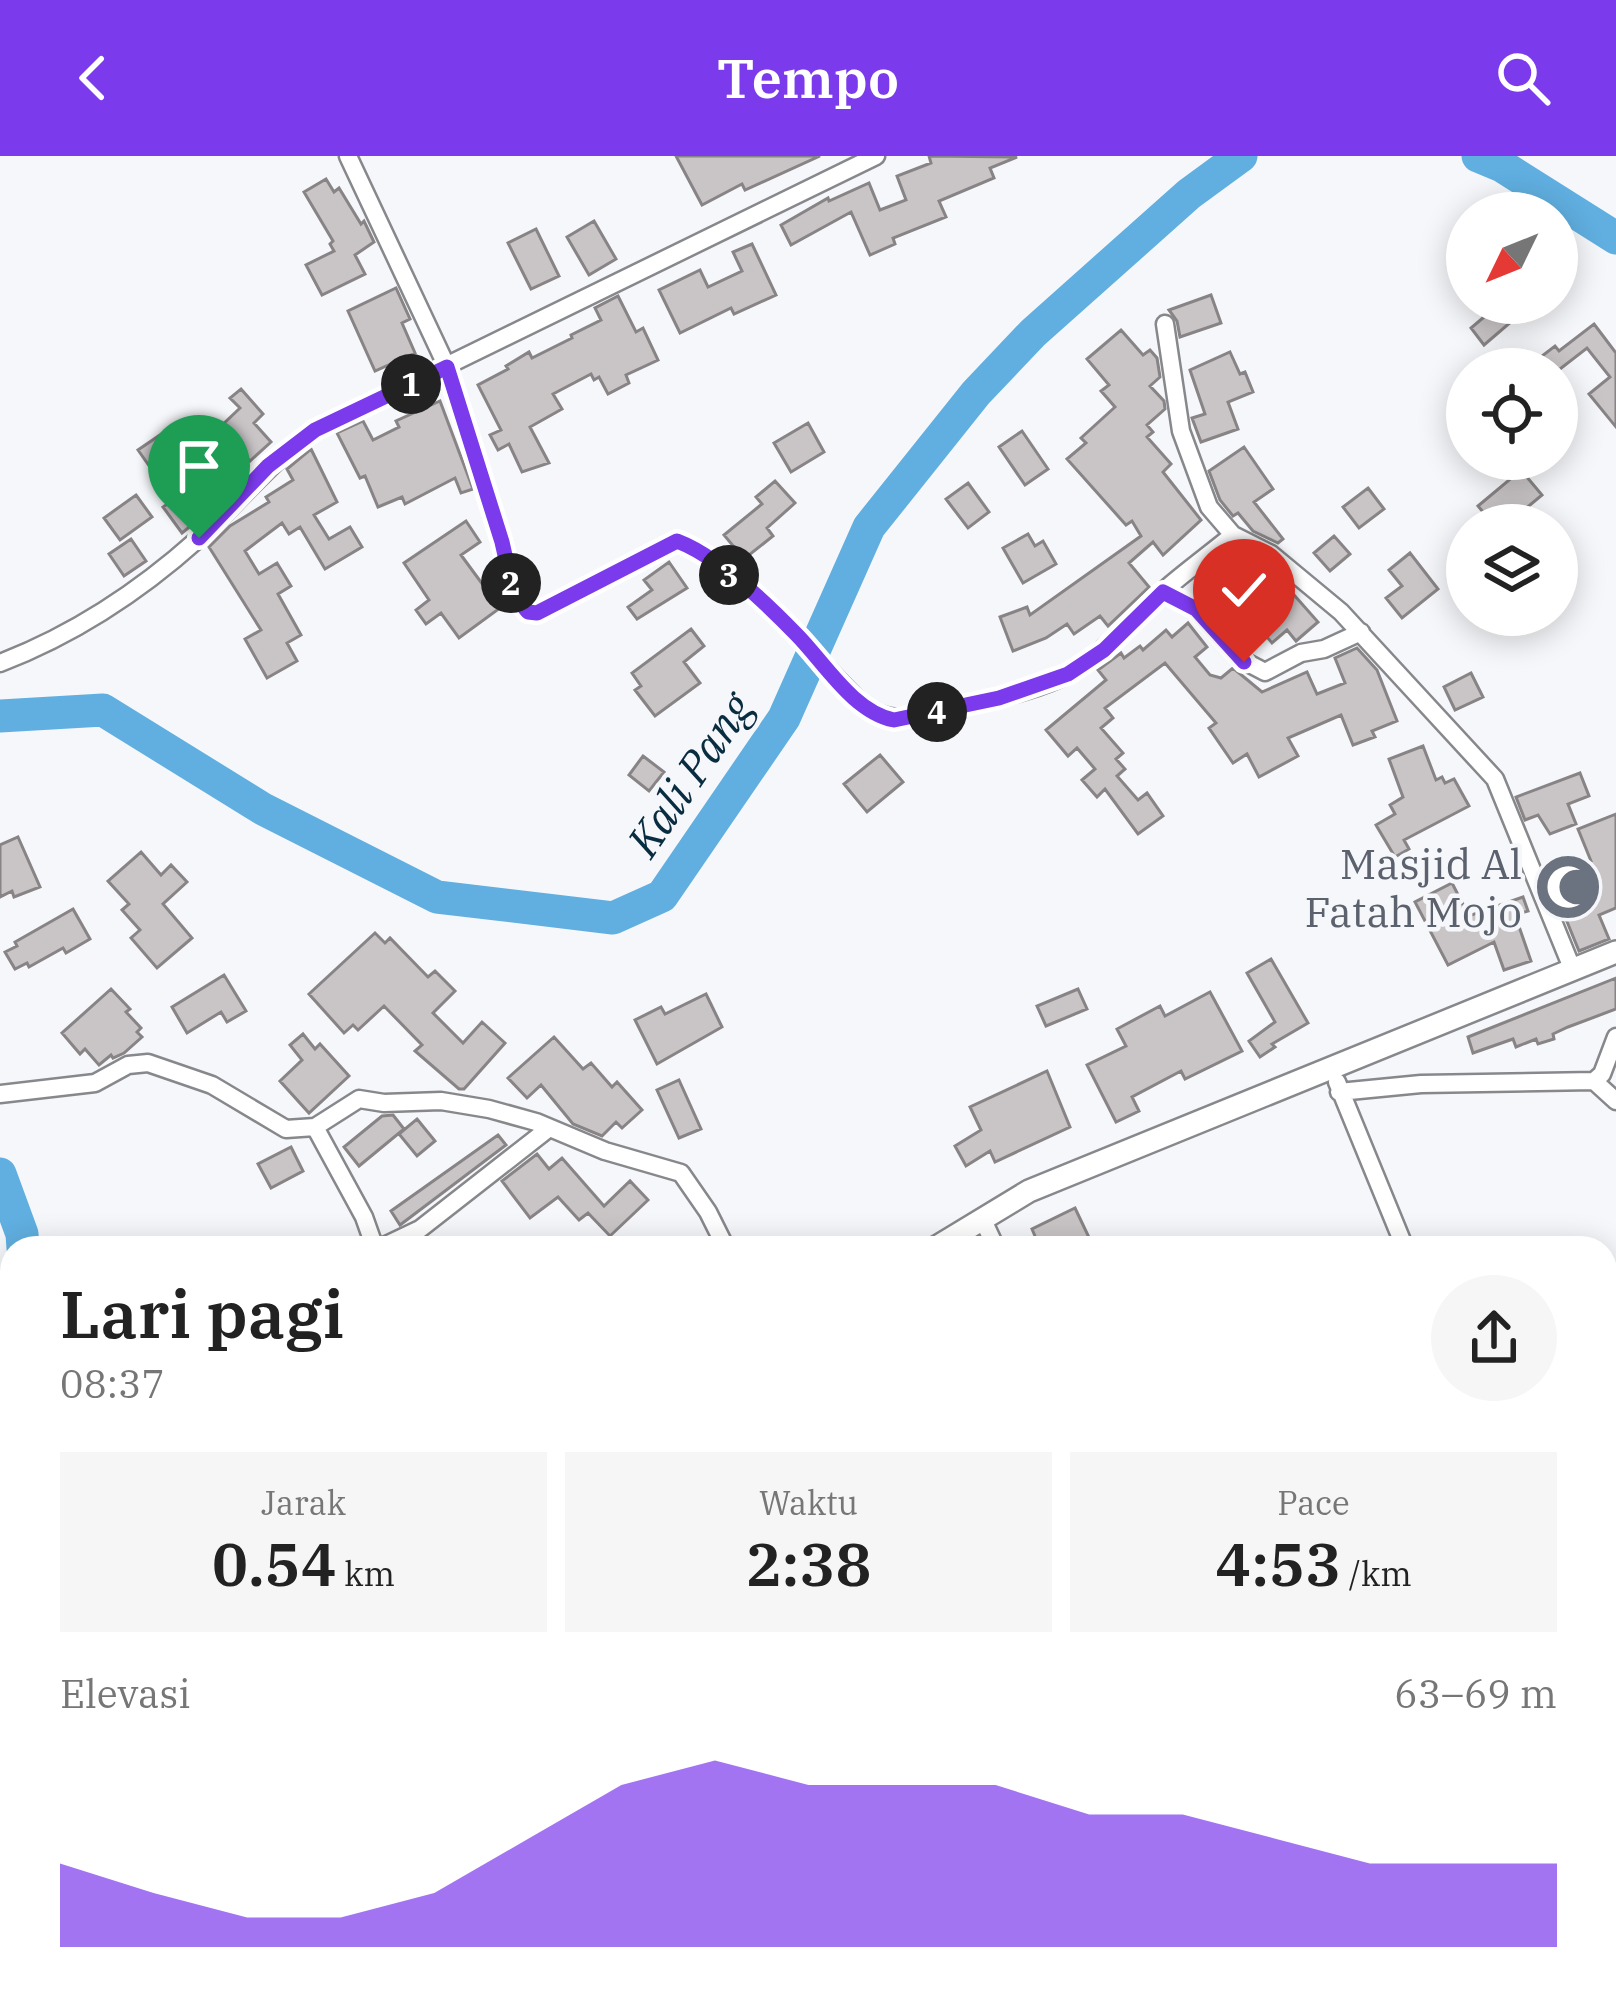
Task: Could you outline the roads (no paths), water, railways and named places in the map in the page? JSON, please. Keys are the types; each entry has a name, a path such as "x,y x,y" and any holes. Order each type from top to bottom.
{"street":[{"path":"348,156 447,367 514,595 525,611 537,613 677,541 713,561 793,631 870,710 906,720 999,698 1068,674 1104,650 1163,592 1232,535"},
{"path":"0,663 128,595 199,538 268,466 315,430 876,156"},
{"path":"1165,324 1181,431 1209,507 1232,535 1271,554 1361,632 1495,778 1571,968"},
{"path":"1163,592 1196,609 1244,662 1265,672 1301,653 1324,650 1361,632"},
{"path":"953,1236 1029,1191 1616,952"},
{"path":"1339,1092 1421,1084 1594,1081 1602,1074 1616,1037"},
{"path":"0,1094 95,1083 128,1065 148,1063 212,1085 286,1129 315,1127 359,1099 441,1101 489,1109 681,1173 720,1236"},
{"path":"1334,1065 1339,1092 1400,1236"},
{"path":"1594,1081 1616,1101"},
{"path":"315,1127 372,1236"},
{"path":"404,1236 420,1229 548,1129"},
{"path":"982,1217 991,1236"}],"waterway":[{"name":"Kali Pang","path":"0,716 103,710 263,809 437,897 613,918 662,896 784,718 869,527 976,393 1033,333 1189,194 1241,156"},
{"name":"Kali Pang","path":"1478,156 1502,166 1616,238"},
{"name":"Kali Pang","path":"0,1174 22,1236"}],"place":[{"name":"Masjid Al Fatah Mojo","path":"1568,887"}]}
